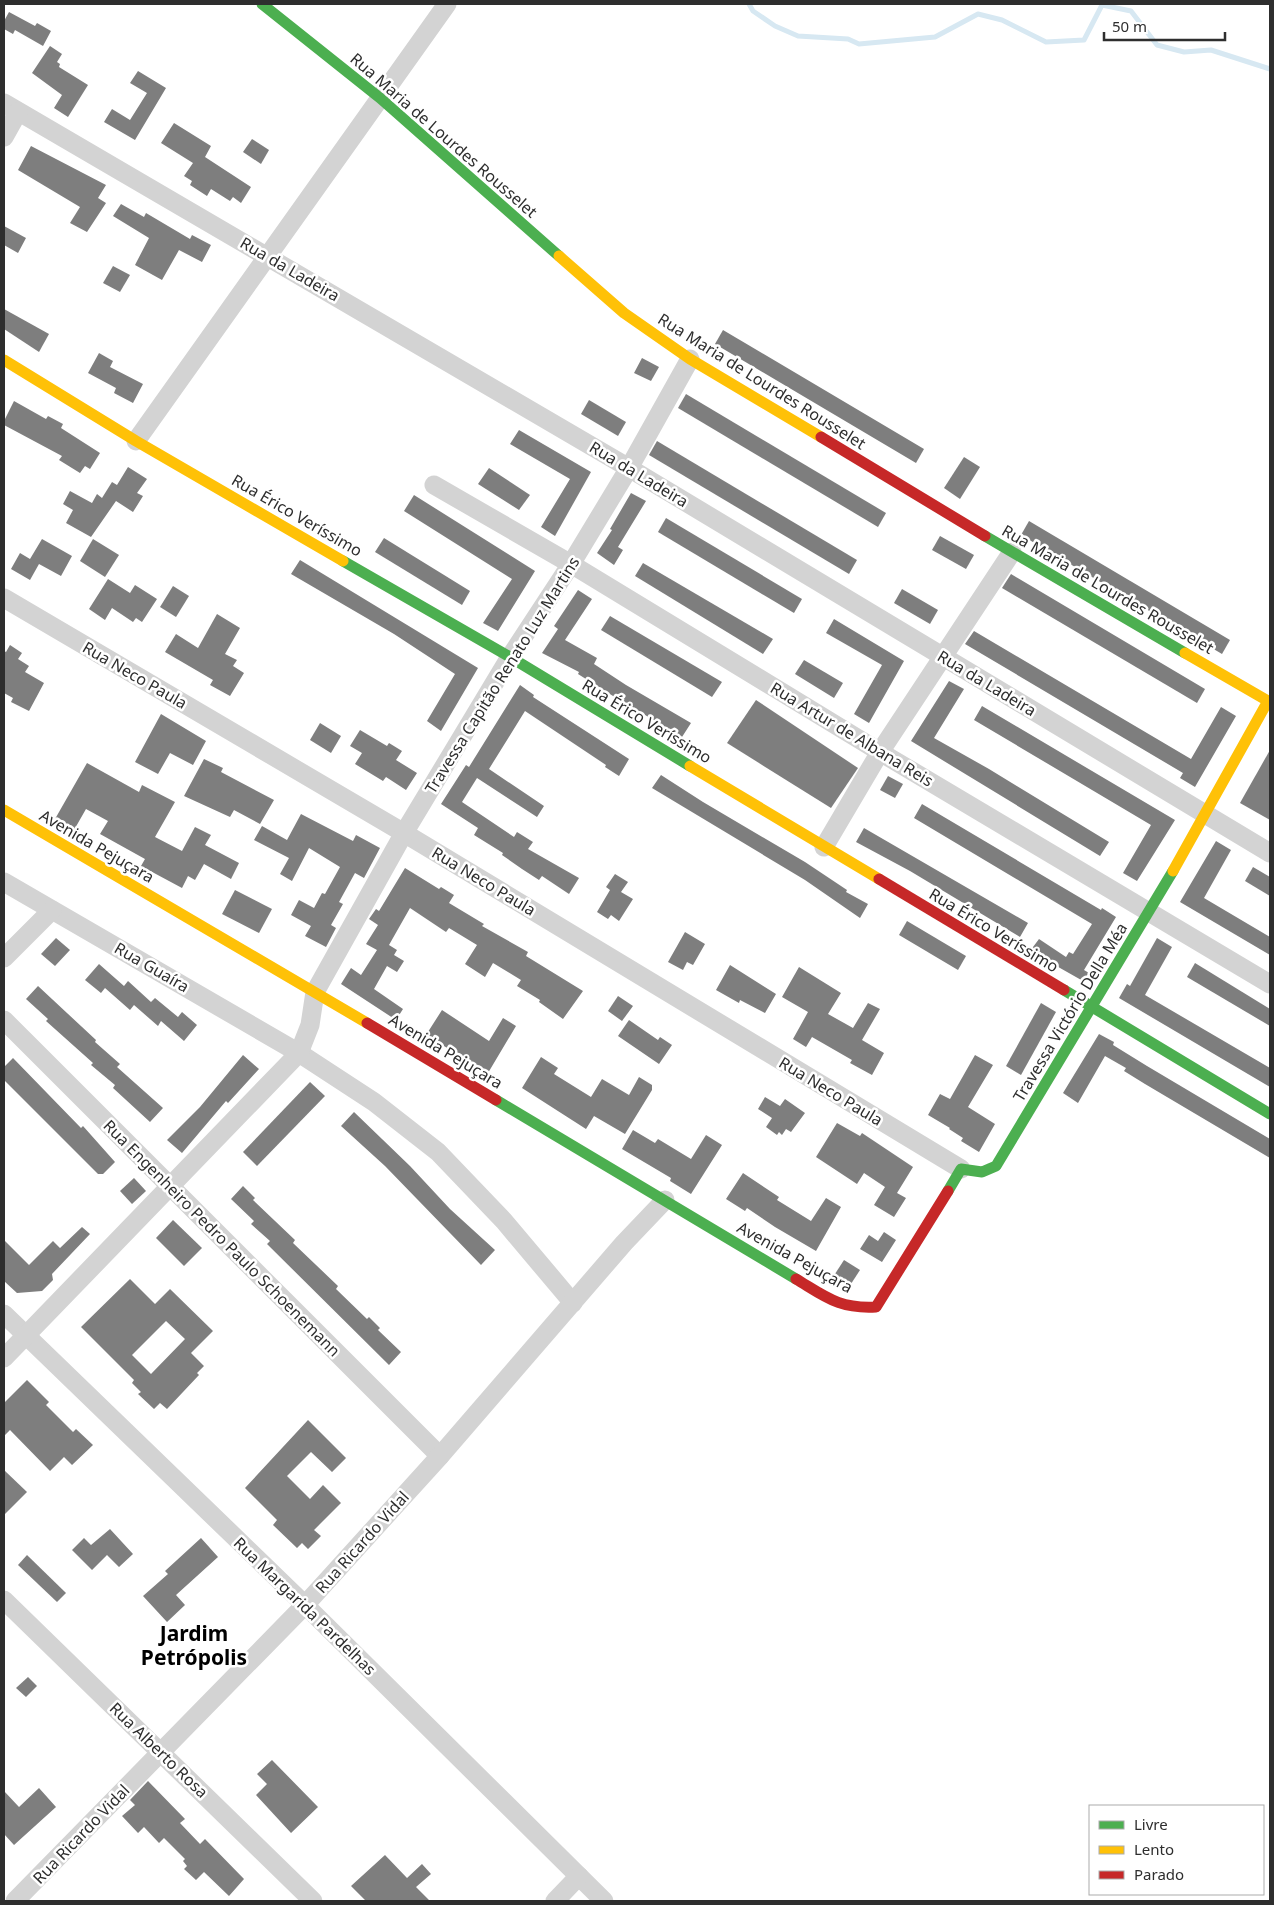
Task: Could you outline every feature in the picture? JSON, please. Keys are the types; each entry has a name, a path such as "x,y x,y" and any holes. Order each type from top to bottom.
{"street":[{"name":"Rua Maria de Lourdes Rousselet","path":"262,4 380,98 624,312 690,359 1012,552 1268,701"},
{"path":"136,441 447,4"},
{"path":"4,138 11,108"},
{"name":"Rua da Ladeira","path":"11,108 629,468 1270,853"},
{"name":"Travessa Capitão Renato Luz Martins","path":"315,992 404,833 510,657 571,564 629,468 690,359"},
{"name":"Rua Érico Veríssimo","path":"4,360 136,441 510,657 1270,1114"},
{"name":"Rua Artur de Albana Reis","path":"434,486 571,564 880,752 1270,984"},
{"path":"824,847 880,752 1012,552"},
{"name":"Rua Neco Paula","path":"4,598 404,833 961,1169"},
{"name":"Travessa Victório Della Méa","path":"961,1169 982,1172 996,1166 1150,911 1268,701"},
{"name":"Avenida Pejuçara","path":"4,810 315,992 836,1303 856,1308 876,1307 961,1169"},
{"name":"Rua Guaíra","path":"4,882 299,1053 374,1102 438,1152 504,1220 573,1303"},
{"path":"4,958 52,910"},
{"path":"4,1358 299,1053 310,1025 315,992"},
{"name":"Rua Engenheiro Pedro Paulo Schoenemann","path":"4,1020 440,1456"},
{"name":"Rua Ricardo Vidal","path":"15,1901 305,1605 440,1456 624,1242 665,1200"},
{"name":"Rua Margarida Pardelhas","path":"4,1314 305,1605 604,1901"},
{"name":"Rua Alberto Rosa","path":"4,1600 313,1901"},
{"path":"555,1901 579,1876"},
{"path":"4,1891 15,1901"}],"building":[{"path":"9,12 35,26 37,23 51,31 43,46 15,30 13,34 4,29 4,21"},
{"path":"50,46 62,54 57,62 60,64 59,67 88,85 68,117 54,108 62,95 32,73"},
{"path":"138,71 166,88 135,140 104,122 112,109 130,120 147,93 130,83"},
{"path":"174,123 211,146 205,157 251,187 241,203 233,197 230,201 211,189 207,196 190,185 192,181 184,176 193,163 161,143"},
{"path":"252,139 269,150 261,164 243,152"},
{"path":"31,146 106,185 98,198 106,203 87,232 70,223 80,207 18,170"},
{"path":"121,204 144,217 146,213 190,239 192,235 211,245 202,262 179,250 162,280 135,265 149,238 113,216"},
{"path":"4,226 26,238 18,253 4,245"},
{"path":"113,266 130,275 120,292 103,283"},
{"path":"4,309 49,334 39,352 4,329"},
{"path":"723,330 924,449 916,463 715,344"},
{"path":"99,353 113,361 110,367 143,384 133,403 114,393 116,388 88,373"},
{"path":"642,358 659,367 651,381 634,373"},
{"path":"686,394 886,513 878,527 678,408"},
{"path":"589,400 626,422 618,436 581,414"},
{"path":"14,401 46,419 48,416 63,424 61,428 100,453 90,469 85,466 80,473 59,460 62,456 4,425 4,421"},
{"path":"519,430 591,472 555,536 541,527 570,479 510,444"},
{"path":"657,441 857,560 849,574 649,455"},
{"path":"964,457 980,467 960,499 944,488"},
{"path":"128,467 147,479 137,493 143,496 133,512 116,501 91,537 66,523 73,510 63,504 70,491 92,503 97,494 102,498 112,482 117,485"},
{"path":"489,468 530,495 519,510 478,484"},
{"path":"631,493 646,501 618,547 623,550 614,565 597,553 612,530 610,529"},
{"path":"414,495 535,571 498,631 483,623 512,579 404,511"},
{"path":"666,518 802,599 794,613 658,532"},
{"path":"1029,521 1230,640 1222,654 1021,535"},
{"path":"940,536 974,555 966,569 932,550"},
{"path":"384,538 470,591 462,605 375,552"},
{"path":"42,539 72,556 61,576 39,564 30,580 11,569 20,553 30,559"},
{"path":"93,539 119,555 105,577 80,561"},
{"path":"300,560 478,668 441,731 427,721 455,674 394,634 291,574"},
{"path":"643,563 773,639 763,654 635,576"},
{"path":"1011,574 1205,689 1197,703 1002,588"},
{"path":"108,579 130,593 135,585 157,599 142,622 136,618 133,622 112,608 105,620 89,609"},
{"path":"173,586 189,596 176,617 160,607"},
{"path":"902,589 938,610 930,624 894,603"},
{"path":"578,590 592,599 565,640 597,658 594,664 691,723 682,737 608,693 578,674 579,672 542,653 558,629 554,626"},
{"path":"217,614 240,628 225,654 237,660 233,666 244,673 230,696 210,685 213,680 165,652 176,634 198,648"},
{"path":"610,616 722,682 712,697 601,630"},
{"path":"834,619 904,661 869,723 854,714 882,665 826,633"},
{"path":"974,631 1191,759 1221,707 1236,716 1195,787 1180,778 1183,773 965,644"},
{"path":"10,645 22,653 18,659 29,666 25,672 44,683 29,711 11,702 13,698 4,693 4,651 6,652"},
{"path":"804,660 843,683 834,698 795,674"},
{"path":"949,681 964,689 934,738 1109,842 1100,856 911,741"},
{"path":"520,685 534,695 533,697 629,759 619,776 605,767 606,765 525,711 489,769 544,806 537,817 477,778 462,802 514,837 517,832 533,842 528,849 579,878 569,894 542,876 539,880 502,855 503,853 474,835 478,828 441,804 466,765 469,767"},
{"path":"756,700 858,768 831,808 727,743"},
{"path":"982,706 1175,820 1137,881 1123,873 1151,825 974,720"},
{"path":"161,714 206,741 193,765 170,753 158,774 135,762"},
{"path":"320,723 341,736 331,753 310,740"},
{"path":"360,730 387,746 389,743 402,751 396,760 417,773 406,790 386,777 383,781 355,764 362,753 350,746"},
{"path":"1270,750 1270,820 1240,803"},
{"path":"204,759 223,768 221,772 274,800 260,824 234,810 230,817 184,796"},
{"path":"87,763 139,792 142,785 175,802 155,837 182,851 195,827 211,835 205,845 239,863 231,879 204,864 195,880 188,876 182,888 141,866 145,859 100,834 108,821 86,809 74,830 55,819"},
{"path":"661,775 805,862 847,890 846,892 868,904 860,918 805,880 652,788"},
{"path":"888,776 903,784 895,798 880,790"},
{"path":"922,804 1101,910 1102,908 1116,917 1084,970 1089,973 1083,981 1030,951 1039,939 1066,957 1069,952 1073,954 1092,924 914,818"},
{"path":"301,814 353,841 356,835 380,848 364,878 355,873 339,902 343,904 331,925 336,928 326,947 305,936 311,926 291,915 299,900 314,908 322,893 325,894 340,867 309,848 292,881 280,874 289,858 254,840 262,826 287,840"},
{"path":"864,828 1028,923 1020,937 910,871 856,842"},
{"path":"1216,841 1231,850 1204,898 1270,937 1270,955 1180,902"},
{"path":"1253,867 1270,877 1270,896 1245,881"},
{"path":"405,868 439,889 441,887 454,895 449,903 484,924 482,926 528,952 526,956 583,991 563,1019 539,1002 540,1000 517,986 521,980 493,963 485,977 465,964 477,945 449,928 446,932 410,908 389,945 397,950 394,955 404,961 397,972 387,966 374,989 403,1009 396,1020 341,984 351,968 361,975 377,950 366,944 378,925 369,919 376,909 379,911"},
{"path":"615,874 628,882 621,892 633,899 619,921 611,915 608,919 597,912 610,890 606,887"},
{"path":"235,890 272,909 259,933 222,914"},
{"path":"907,921 966,956 958,970 899,935"},
{"path":"685,932 705,944 693,965 687,962 683,970 668,962"},
{"path":"56,938 70,950 55,966 41,954"},
{"path":"1157,938 1172,947 1145,995 1270,1068 1270,1087 1119,998 1127,984 1130,986"},
{"path":"1195,963 1270,1009 1270,1026 1187,977"},
{"path":"99,964 124,986 128,981 151,1002 155,998 178,1017 182,1012 197,1025 184,1041 161,1021 158,1026 134,1005 130,1010 105,988 101,993 85,980"},
{"path":"730,965 776,994 765,1013 740,1000 739,1003 716,990"},
{"path":"799,967 841,993 828,1014 853,1028 868,1003 880,1009 862,1040 884,1053 872,1075 850,1063 852,1060 812,1037 806,1047 793,1039 808,1012 782,997"},
{"path":"38,986 120,1064 117,1067 163,1108 150,1122 113,1088 115,1085 91,1065 93,1063 46,1021 48,1019 26,999"},
{"path":"618,996 633,1006 622,1021 608,1011"},
{"path":"1041,1003 1056,1012 1021,1075 1006,1066"},
{"path":"442,1010 489,1041 503,1018 516,1026 488,1073 426,1035"},
{"path":"629,1020 658,1040 660,1037 672,1045 659,1064 618,1036"},
{"path":"1099,1034 1114,1042 1113,1045 1147,1066 1270,1139 1270,1158 1145,1084 1124,1071 1126,1068 1105,1056 1078,1103 1063,1093"},
{"path":"243,1055 259,1069 228,1103 226,1101 182,1153 167,1140 200,1107"},
{"path":"975,1055 993,1065 968,1107 995,1124 979,1152 961,1141 963,1138 950,1128 928,1115 940,1094 950,1099"},
{"path":"541,1057 558,1068 554,1074 591,1097 602,1079 629,1095 639,1077 652,1085 652,1090 625,1134 594,1116 586,1129 522,1088"},
{"path":"13,1058 81,1128 83,1126 115,1162 103,1174 98,1174 4,1080 4,1067"},
{"path":"310,1082 325,1096 257,1166 243,1152"},
{"path":"765,1097 780,1106 785,1099 805,1113 791,1132 786,1129 782,1135 779,1132 777,1135 766,1127 772,1118 758,1109"},
{"path":"354,1112 410,1166 450,1209 495,1250 481,1265 385,1166 341,1126"},
{"path":"837,1123 860,1136 862,1133 913,1167 897,1193 906,1198 894,1217 874,1205 885,1187 864,1173 857,1184 816,1157"},
{"path":"633,1130 655,1143 658,1139 691,1159 706,1135 722,1145 691,1194 670,1181 671,1178 622,1149"},
{"path":"743,1173 779,1197 777,1200 811,1221 826,1198 841,1207 816,1251 747,1208 745,1211 726,1199"},
{"path":"134,1178 146,1191 132,1204 120,1191"},
{"path":"243,1186 255,1198 253,1200 295,1240 293,1243 338,1286 336,1289 367,1319 369,1317 380,1328 378,1330 401,1352 389,1365 267,1244 270,1241 251,1224 254,1221 231,1199"},
{"path":"173,1220 202,1248 184,1266 156,1238"},
{"path":"82,1227 90,1234 52,1274 53,1280 42,1291 17,1293 4,1281 4,1240 29,1265 53,1241 60,1248"},
{"path":"884,1232 896,1240 882,1262 860,1249 869,1235 878,1241"},
{"path":"844,1260 860,1270 849,1287 833,1277"},
{"path":"130,1279 155,1304 170,1289 213,1331 191,1353 204,1366 197,1373 199,1375 167,1409 160,1403 154,1409 138,1394 141,1392 132,1383 134,1380 81,1327","holes":["166,1321 185,1339 151,1374 132,1355"]},
{"path":"27,1380 49,1402 46,1405 73,1432 76,1429 93,1445 72,1465 64,1457 50,1471 10,1430 4,1436 4,1403"},
{"path":"308,1420 346,1458 332,1472 311,1452 287,1476 310,1499 323,1485 341,1503 314,1530 321,1536 308,1549 302,1543 297,1548 273,1525 277,1520 245,1488"},
{"path":"4,1470 27,1492 4,1515"},
{"path":"110,1529 133,1554 119,1567 107,1555 92,1570 72,1550 84,1538 91,1545"},
{"path":"201,1538 218,1557 176,1595 185,1605 167,1622 143,1596 168,1574 165,1571"},
{"path":"27,1555 66,1593 57,1602 18,1565"},
{"path":"28,1677 37,1686 26,1697 16,1688"},
{"path":"272,1760 318,1807 291,1833 256,1795 267,1784 257,1774"},
{"path":"148,1781 185,1819 180,1823 200,1844 205,1839 244,1879 229,1896 204,1872 196,1880 184,1869 187,1866 183,1861 185,1859 164,1838 159,1843 144,1827 138,1833 122,1816 135,1805 130,1800"},
{"path":"39,1788 56,1807 14,1845 4,1834 4,1791 19,1807"},
{"path":"385,1855 407,1878 422,1864 431,1874 416,1887 430,1901 366,1901 351,1886"}],"waterway":[{"path":"749,4 753,11 775,26 798,36 848,39 859,44 935,37 978,14 1002,20 1046,42 1084,40 1102,5 1131,11 1157,45 1184,52 1211,50 1270,69"}],"traffic: fast":[{"path":"262,4 380,98 559,256"},
{"path":"985,536 1185,653"},
{"path":"343,561 510,657 690,766"},
{"path":"948,1191 961,1169 982,1172 996,1166 1173,871"},
{"path":"1064,990 1270,1114"},
{"path":"496,1100 796,1279"}],"traffic: slow":[{"path":"559,256 624,313 690,359 821,437"},
{"path":"4,360 136,441 343,561"},
{"path":"1173,871 1268,701 1185,653"},
{"path":"690,766 879,879"},
{"path":"4,810 367,1023"}],"traffic: jam":[{"path":"821,437 985,536"},
{"path":"879,879 1064,990"},
{"path":"367,1023 496,1100"},
{"path":"796,1279 842,1304 876,1307 948,1191"}],"district":[{"name":"Jardim Petrópolis","path":"194,1645"}]}
